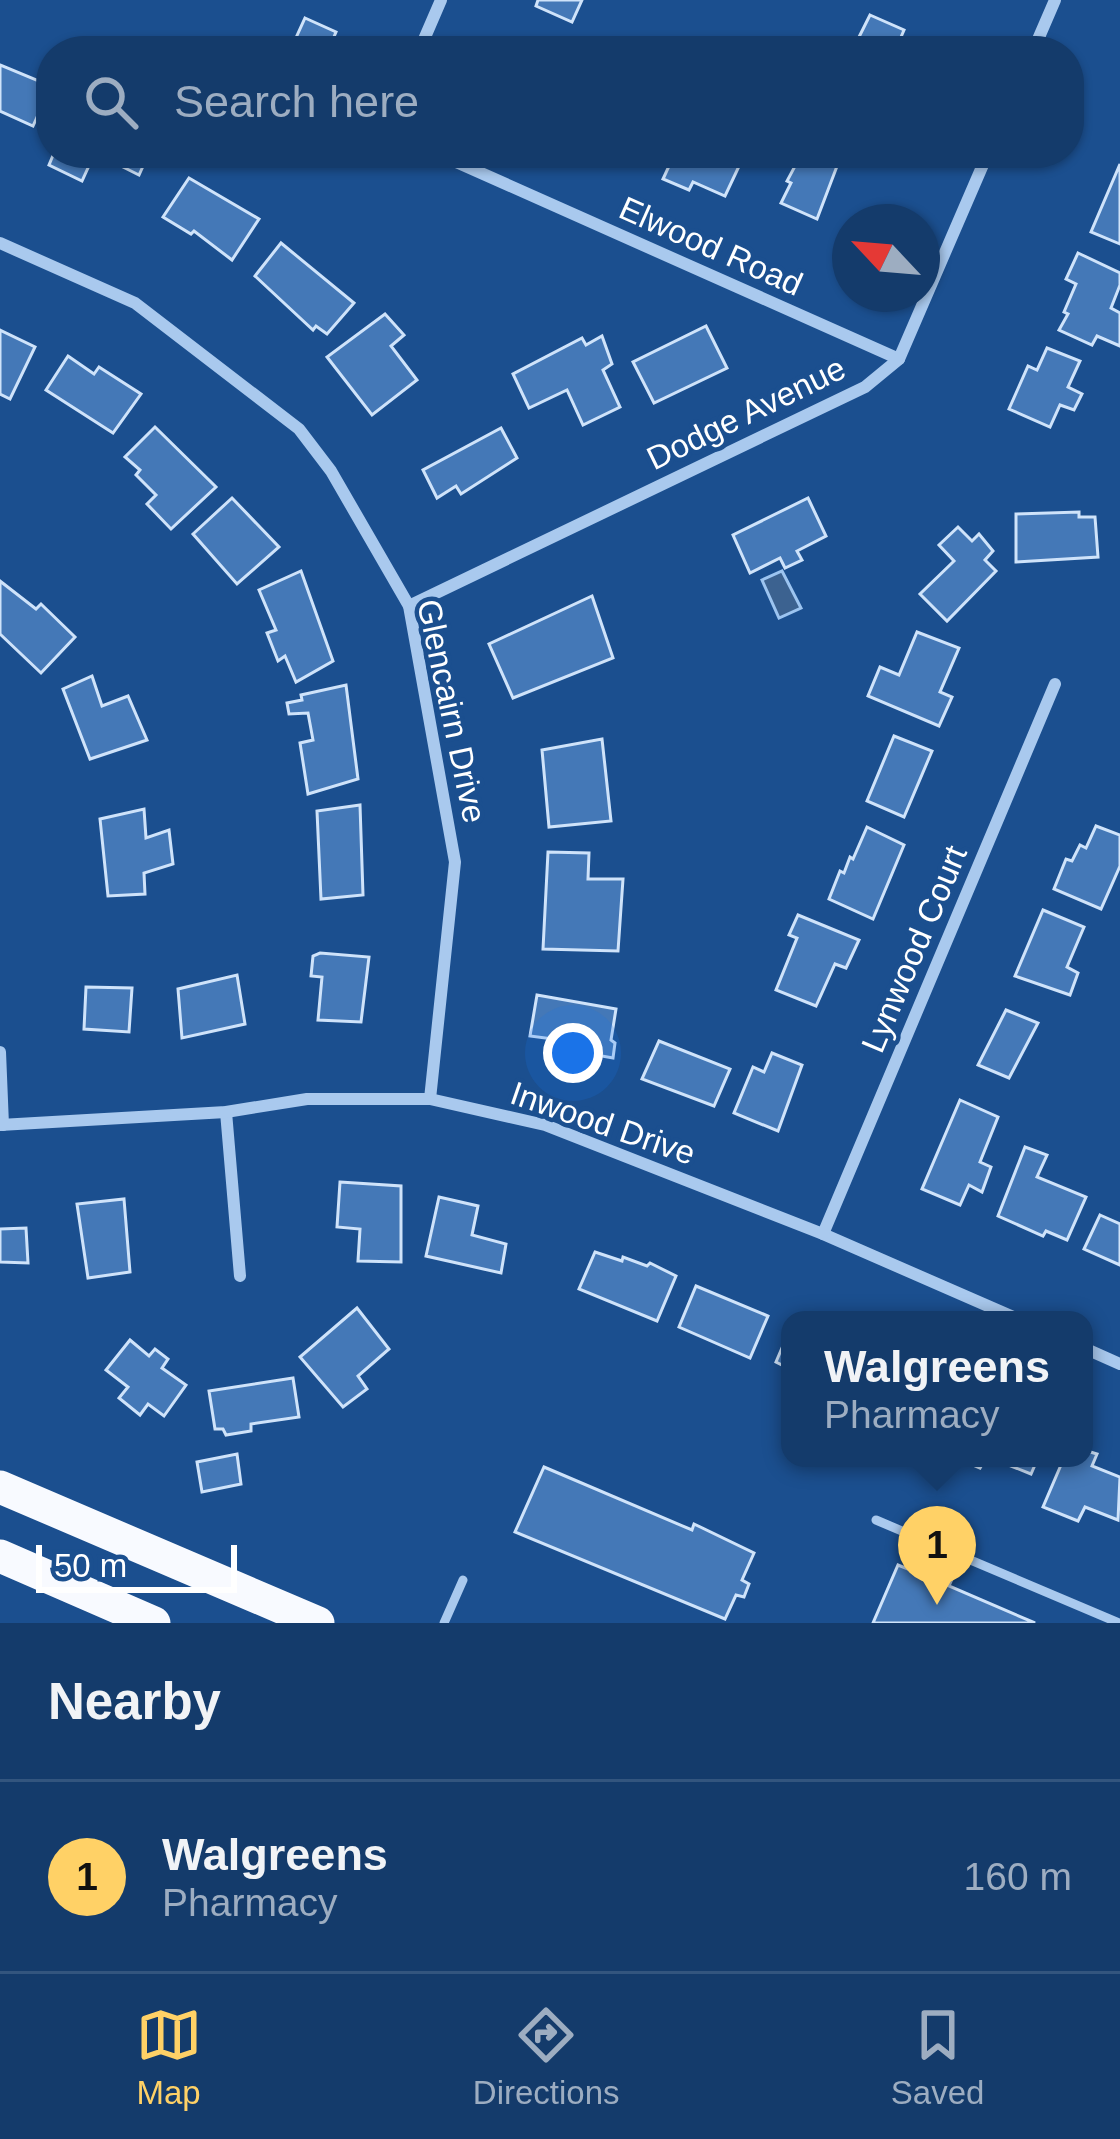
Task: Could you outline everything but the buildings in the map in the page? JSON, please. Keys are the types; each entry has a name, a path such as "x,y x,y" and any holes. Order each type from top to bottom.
{"highway":[{"path":"0,1487 317,1623"},
{"path":"0,1556 154,1623"}],"street":[{"path":"425,36 441,0"},
{"path":"1039,36 1054,0"},
{"name":"Elwood Road","path":"470,168 899,359"},
{"path":"899,359 982,168"},
{"name":"Glencairn Drive","path":"0,243 135,303 299,429 331,471 409,606 455,862 430,1099"},
{"name":"Dodge Avenue","path":"409,606 865,387 899,359"},
{"name":"Lynwood Court","path":"823,1234 1054,684"},
{"path":"0,1052 2,1125"},
{"name":"Inwood Drive","path":"2,1125 226,1112 307,1099 430,1099 545,1125 823,1234 998,1311"},
{"path":"226,1112 240,1276"}],"lane":[{"path":"876,1520 1120,1623"},
{"path":"444,1623 463,1580"}],"water":[{"path":"782,571 801,608 779,618 762,580"}],"place":[{"name":"Walgreens","path":"937,1605"}]}
